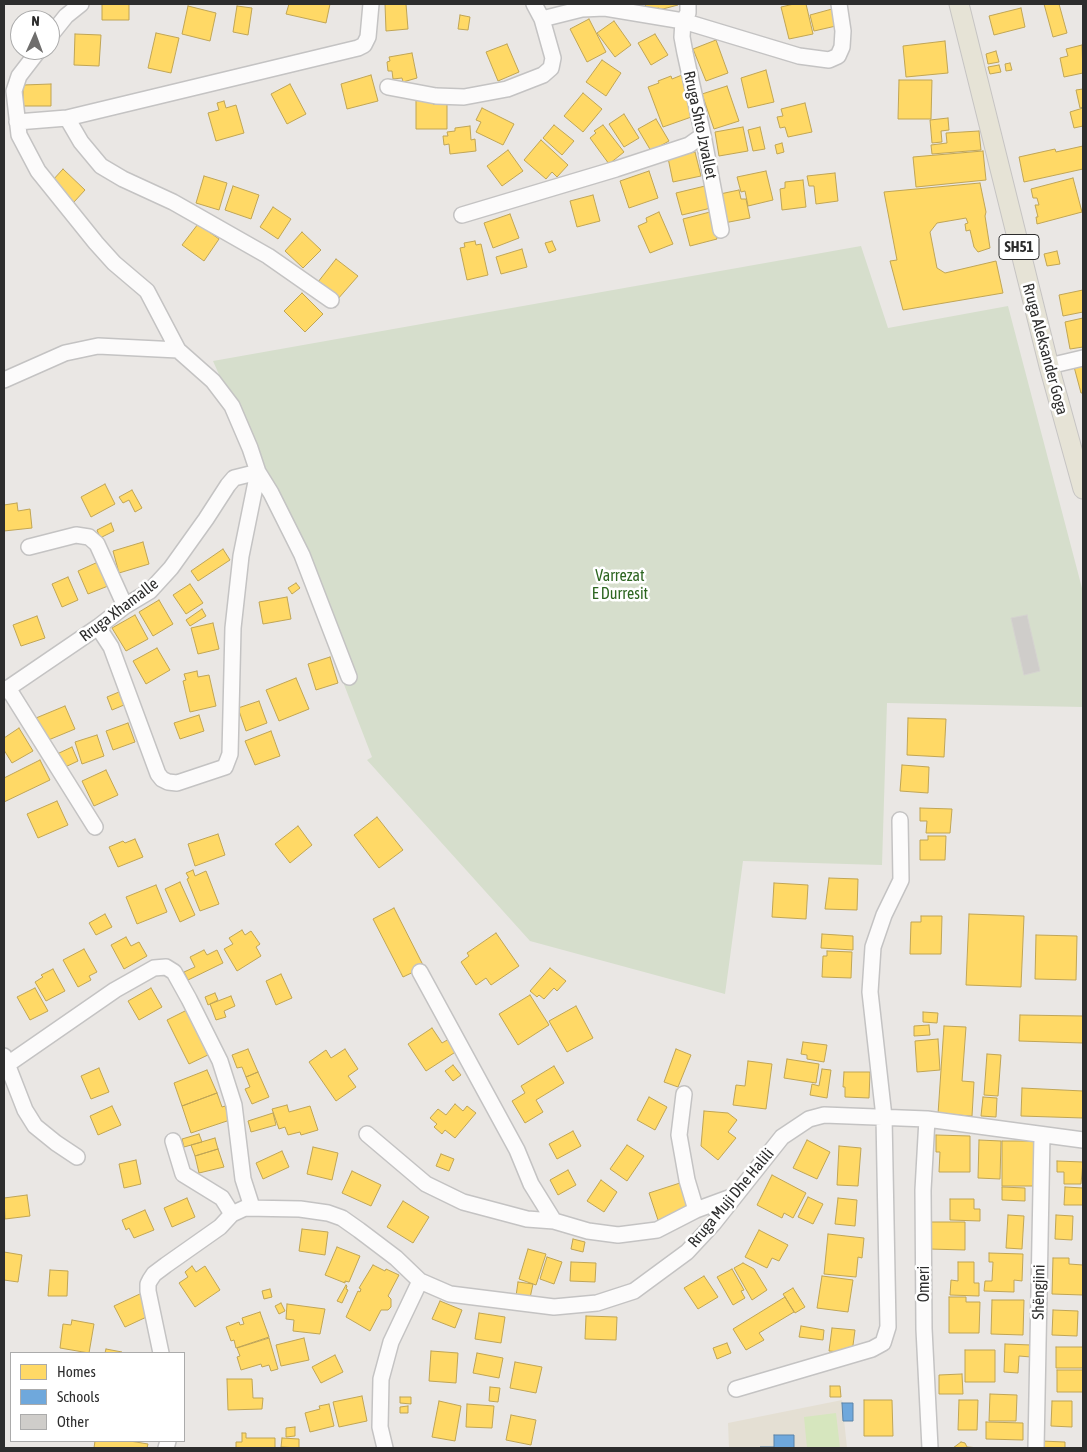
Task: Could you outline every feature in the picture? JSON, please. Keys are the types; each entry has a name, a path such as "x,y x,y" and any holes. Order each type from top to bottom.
{"main road":[{"name":"Rruga Aleksander Goga","path":"959,4 1049,366 1083,489"}],"street":[{"path":"60,24 81,4"},
{"path":"17,122 67,118 358,48 364,45 368,37 371,4"},
{"path":"388,87 436,96 464,97 507,89 543,76 552,68 553,58 542,19 534,4"},
{"name":"Rruga Shto Jzvallet","path":"688,4 688,13 683,21 682,37 721,230"},
{"path":"542,19 582,9 605,8 683,21 799,56 829,60 838,56 842,48 839,4"},
{"path":"31,60 19,76 14,90 19,135 38,171 96,243 147,292 178,350 213,381 232,406 258,472 271,493 302,556 349,677"},
{"path":"67,118 81,142 101,166 123,179 173,202 268,256 331,300"},
{"path":"462,215 625,166 688,144 703,135"},
{"path":"4,380 66,353 98,346 178,350"},
{"path":"1049,366 1083,358"},
{"path":"98,627 111,647 158,774 162,779 177,783 225,767 230,754 233,628 241,556 258,472"},
{"name":"Rruga Xhamalle","path":"6,689 98,627 125,606 150,591 171,568 234,478 258,472"},
{"path":"29,547 76,535 89,537 97,544 125,606"},
{"path":"6,689 95,827"},
{"path":"736,1389 872,1349 883,1343 888,1327 884,1117 870,992 873,947 884,915 901,880 900,820"},
{"path":"77,1158 56,1144 35,1126 25,1110 6,1060 115,990 154,968 166,967 174,972 220,1061 234,1106 243,1179 252,1207"},
{"path":"420,972 517,1150 531,1184 554,1221"},
{"path":"684,1094 679,1135 687,1180 696,1210"},
{"name":"Rruga Muji Dhe Halili","path":"161,1352 148,1284 154,1274 220,1227 232,1214 246,1208 300,1209 328,1213 342,1218 396,1258 420,1281 450,1294 554,1307 596,1303 634,1291 687,1252 713,1224 782,1137 809,1119 824,1115 927,1119 1042,1136 1083,1140"},
{"name":"Omeri","path":"927,1119 923,1190 924,1329 930,1448"},
{"path":"367,1134 426,1184 463,1202 527,1219 554,1221 588,1231 618,1235 657,1230 696,1210 735,1195"},
{"name":"Shëngjini","path":"1036,1448 1042,1136"},
{"path":"173,1141 183,1174 222,1198 232,1214"},
{"path":"385,1448 380,1427 381,1379 391,1342 420,1281"}],"shaded area":[{"path":"842,1400 847,1448 729,1448 728,1423"}],"green space":[{"name":"Varrezat E Durresit","path":"861,246 888,328 1008,306 1083,592 1083,707 887,703 882,865 743,861 725,994 530,941 367,760 372,757 262,472 213,361"},
{"path":"836,1413 840,1448 807,1448 804,1417"}],"building: Homes":[{"path":"102,4 129,4 129,20 102,20"},
{"path":"289,4 330,4 326,23 286,14"},
{"path":"385,4 406,4 408,29 386,31"},
{"path":"645,4 678,4 678,5 647,11"},
{"path":"806,4 813,34 789,39 781,7"},
{"path":"1044,4 1059,4 1067,33 1053,37"},
{"path":"188,6 216,13 210,41 182,34"},
{"path":"237,6 252,8 248,35 233,32"},
{"path":"1021,8 1025,27 994,35 989,16"},
{"path":"832,9 836,26 814,31 810,15"},
{"path":"460,15 470,17 468,30 458,29"},
{"path":"589,19 606,52 587,62 570,29"},
{"path":"614,21 631,45 615,57 597,33"},
{"path":"156,33 179,38 171,73 148,68"},
{"path":"75,34 101,35 99,66 74,65"},
{"path":"655,34 668,55 651,65 638,43"},
{"path":"716,40 728,73 706,81 693,49"},
{"path":"945,41 948,73 906,77 903,46"},
{"path":"507,44 519,72 498,81 486,52"},
{"path":"1082,45 1083,73 1064,77 1060,58 1068,56 1066,49"},
{"path":"996,51 999,62 988,64 986,54"},
{"path":"412,53 417,78 403,82 402,78 393,79 392,71 388,71 387,62 390,61 389,57"},
{"path":"602,60 621,73 606,96 586,82"},
{"path":"1010,63 1012,70 1006,71 1005,64"},
{"path":"999,65 1001,72 990,74 988,67"},
{"path":"766,70 774,102 748,108 741,78"},
{"path":"371,75 378,101 347,109 341,84"},
{"path":"682,75 697,115 663,127 648,87 671,76 672,79"},
{"path":"899,80 932,80 931,119 898,119"},
{"path":"51,84 51,106 23,106 23,85"},
{"path":"290,84 306,114 287,124 271,94"},
{"path":"727,86 739,121 714,129 702,94"},
{"path":"1083,89 1083,107 1080,108 1076,90"},
{"path":"583,93 602,109 583,132 564,116"},
{"path":"416,100 433,101 433,104 447,104 447,129 416,129"},
{"path":"224,101 226,108 236,105 244,133 216,141 208,113 219,110 217,103"},
{"path":"805,103 812,132 788,137 785,127 780,128 777,117 783,116 781,109"},
{"path":"482,108 514,124 503,145 476,132 481,122 476,120"},
{"path":"1083,108 1083,126 1074,128 1070,112"},
{"path":"624,114 639,138 624,147 609,124"},
{"path":"948,118 949,130 941,131 942,142 932,143 930,120"},
{"path":"656,119 669,141 651,151 638,129"},
{"path":"554,125 574,141 562,155 543,138"},
{"path":"603,125 624,152 609,164 590,138 596,133 594,131"},
{"path":"470,126 471,140 475,139 476,151 450,154 449,144 444,145 443,136 448,136 447,132 455,131 455,128"},
{"path":"743,127 748,151 719,156 715,132"},
{"path":"760,127 765,149 753,151 748,130"},
{"path":"979,131 981,150 932,154 931,145 947,143 946,133"},
{"path":"541,140 568,165 557,177 552,172 546,179 524,160"},
{"path":"782,143 784,152 777,154 775,145"},
{"path":"1083,146 1083,169 1024,182 1019,157 1055,149 1056,152"},
{"path":"508,150 523,171 502,186 487,166"},
{"path":"983,151 986,180 916,187 913,157"},
{"path":"695,152 701,176 673,182 668,158"},
{"path":"63,169 85,190 74,202 52,181"},
{"path":"649,171 658,198 629,208 620,181"},
{"path":"766,171 773,200 748,206 745,191 741,192 737,177"},
{"path":"835,173 838,201 816,204 814,186 809,186 807,176"},
{"path":"204,176 227,183 219,210 196,203"},
{"path":"1073,178 1082,212 1037,224 1036,217 1038,217 1035,205 1039,205 1037,198 1033,198 1031,189"},
{"path":"803,180 806,207 782,210 780,189 785,188 785,182"},
{"path":"980,183 986,212 990,248 978,252 974,247 970,230 966,231 965,224 968,223 966,218 937,223 930,232 937,268 945,273 996,261 1003,293 903,310 890,261 897,260 884,192"},
{"path":"233,186 259,195 251,219 225,210"},
{"path":"705,186 711,208 682,215 676,193"},
{"path":"739,190 741,199 746,199 750,218 724,223 720,194"},
{"path":"593,195 600,221 577,227 570,201"},
{"path":"273,207 291,219 278,239 260,227"},
{"path":"659,212 673,244 650,253 638,226 647,222 646,218"},
{"path":"710,212 717,239 690,246 683,219"},
{"path":"510,214 519,238 493,248 484,223"},
{"path":"198,224 219,239 204,261 182,245"},
{"path":"302,232 321,250 303,268 285,251"},
{"path":"475,241 476,245 481,244 488,275 467,280 460,248 465,247 464,243"},
{"path":"552,241 556,250 549,253 545,243"},
{"path":"522,249 527,267 501,274 496,257"},
{"path":"1057,251 1060,264 1047,266 1044,254"},
{"path":"336,259 358,276 337,300 329,290 318,282"},
{"path":"1083,290 1083,312 1063,316 1059,295"},
{"path":"302,293 323,314 305,332 284,311"},
{"path":"1083,318 1083,347 1070,349 1065,322"},
{"path":"1083,361 1083,393 1081,393 1073,363"},
{"path":"105,484 115,504 91,517 81,497"},
{"path":"132,490 142,508 135,512 129,500 123,503 119,497"},
{"path":"17,503 18,511 30,509 32,528 4,531 4,505"},
{"path":"111,523 114,531 100,538 97,530"},
{"path":"143,542 149,564 119,573 113,551"},
{"path":"223,549 230,560 198,581 191,571"},
{"path":"98,562 108,586 88,594 78,571"},
{"path":"68,577 78,600 62,607 52,584"},
{"path":"296,583 300,588 292,594 288,588"},
{"path":"190,584 203,603 186,614 173,595"},
{"path":"287,597 291,619 263,624 259,602"},
{"path":"159,600 173,624 153,636 139,612"},
{"path":"202,609 206,616 190,626 186,620"},
{"path":"135,615 148,639 126,651 112,628"},
{"path":"37,616 45,638 21,646 13,625"},
{"path":"213,623 219,649 198,654 191,628"},
{"path":"157,648 170,670 146,684 133,661"},
{"path":"330,657 338,683 316,690 308,664"},
{"path":"197,671 198,677 209,675 216,706 190,712 183,681 186,680 184,674"},
{"path":"296,678 309,709 279,721 266,690"},
{"path":"119,692 124,705 112,710 107,697"},
{"path":"259,701 267,723 246,731 238,708"},
{"path":"65,706 75,729 46,741 36,718"},
{"path":"199,715 204,731 180,739 174,723"},
{"path":"908,718 946,719 944,757 907,755"},
{"path":"128,723 135,742 113,750 106,731"},
{"path":"19,728 33,751 12,763 4,750 4,738"},
{"path":"271,731 280,756 255,765 245,741"},
{"path":"97,735 104,756 82,764 75,742"},
{"path":"72,747 78,761 63,768 57,754"},
{"path":"40,760 50,780 4,802 4,778"},
{"path":"902,765 929,767 928,793 900,791"},
{"path":"106,770 118,795 94,806 82,781"},
{"path":"57,801 68,825 38,838 27,814"},
{"path":"920,808 952,809 950,833 926,833 927,821 920,821"},
{"path":"377,817 403,850 379,868 354,835"},
{"path":"298,826 312,845 290,863 275,844"},
{"path":"218,834 225,855 195,866 188,844"},
{"path":"928,836 946,836 945,860 920,860 920,840 928,840"},
{"path":"135,839 143,857 118,867 109,847 123,841 125,843"},
{"path":"193,870 195,876 206,871 219,904 200,911 187,879 189,878 186,873"},
{"path":"829,878 858,879 857,910 825,909"},
{"path":"180,882 195,915 180,922 165,889"},
{"path":"774,883 808,885 806,919 772,917"},
{"path":"156,885 167,912 137,924 126,897"},
{"path":"394,908 424,967 403,977 373,919"},
{"path":"105,914 112,927 96,935 89,923"},
{"path":"969,914 1024,916 1021,987 966,985"},
{"path":"921,916 942,916 941,954 910,954 911,922 921,922"},
{"path":"242,930 245,935 251,931 260,944 256,947 261,956 237,971 224,949 233,944 229,938"},
{"path":"496,933 519,966 491,985 486,978 476,985 461,962 469,956 467,953"},
{"path":"822,934 853,936 853,950 821,948"},
{"path":"1036,935 1077,936 1076,980 1035,979"},
{"path":"126,937 131,946 139,942 147,956 124,969 111,945"},
{"path":"84,949 97,972 89,976 91,980 78,987 63,960"},
{"path":"204,950 207,955 217,950 223,963 188,980 184,972 195,967 190,957"},
{"path":"827,951 852,952 851,978 822,977 823,956 827,956"},
{"path":"550,968 566,981 557,991 554,988 544,999 539,995 537,997 530,991"},
{"path":"53,969 65,991 46,1001 35,982 43,977 41,975"},
{"path":"281,974 292,998 276,1005 266,981"},
{"path":"35,988 48,1011 30,1020 17,997"},
{"path":"151,988 162,1007 139,1020 128,1001"},
{"path":"215,993 218,1000 208,1005 205,997"},
{"path":"530,995 549,1025 518,1045 499,1014"},
{"path":"231,996 235,1006 224,1011 226,1017 216,1020 210,1004"},
{"path":"576,1006 593,1038 567,1052 549,1021"},
{"path":"189,1009 210,1054 189,1064 167,1020"},
{"path":"923,1012 938,1013 937,1023 923,1022"},
{"path":"1020,1015 1083,1016 1083,1043 1019,1041"},
{"path":"929,1025 930,1035 914,1036 914,1026"},
{"path":"944,1026 966,1027 962,1081 974,1082 972,1116 938,1114"},
{"path":"432,1028 442,1043 449,1039 457,1051 426,1071 408,1044"},
{"path":"938,1039 940,1070 917,1072 915,1041"},
{"path":"803,1042 827,1045 824,1062 807,1059 807,1055 801,1054"},
{"path":"248,1049 258,1072 246,1077 242,1067 237,1068 232,1055"},
{"path":"345,1049 358,1069 348,1076 356,1087 336,1101 309,1062 326,1050 331,1058"},
{"path":"676,1049 691,1055 678,1087 664,1082"},
{"path":"987,1054 1001,1055 998,1096 984,1095"},
{"path":"787,1059 819,1064 816,1083 784,1078"},
{"path":"748,1061 772,1064 766,1109 733,1105 736,1085 745,1086"},
{"path":"453,1065 461,1075 453,1081 445,1071"},
{"path":"554,1066 564,1083 536,1100 543,1112 525,1123 512,1101 525,1093 521,1086"},
{"path":"99,1068 109,1092 91,1099 81,1076"},
{"path":"822,1069 831,1070 827,1098 810,1095 812,1084 819,1086"},
{"path":"207,1070 217,1093 182,1106 174,1083"},
{"path":"258,1072 269,1097 252,1104 245,1089 250,1087 246,1077"},
{"path":"844,1072 870,1072 869,1098 845,1097 845,1087 843,1087"},
{"path":"1022,1088 1083,1091 1083,1118 1021,1116"},
{"path":"217,1093 222,1107 225,1106 230,1120 191,1133 182,1106"},
{"path":"649,1097 667,1107 655,1130 637,1120"},
{"path":"983,1097 997,1098 996,1117 981,1116"},
{"path":"455,1104 463,1111 467,1106 476,1113 455,1138 445,1130 442,1134 434,1127 437,1124 430,1118 438,1109 446,1115"},
{"path":"287,1105 289,1112 310,1106 318,1130 301,1135 300,1132 288,1135 285,1127 279,1129 272,1109"},
{"path":"112,1106 121,1125 98,1135 90,1116"},
{"path":"704,1111 728,1113 737,1120 728,1132 736,1138 718,1160 701,1146"},
{"path":"273,1113 276,1125 251,1132 248,1121"},
{"path":"573,1131 581,1146 557,1159 549,1144"},
{"path":"199,1134 202,1142 184,1147 182,1139"},
{"path":"936,1135 970,1136 970,1172 939,1172 940,1152 936,1152"},
{"path":"215,1138 218,1149 195,1156 191,1145"},
{"path":"807,1140 830,1152 817,1179 793,1168"},
{"path":"979,1140 1001,1141 1000,1179 978,1178"},
{"path":"1002,1141 1034,1141 1034,1186 1002,1186"},
{"path":"627,1145 644,1156 627,1181 610,1169"},
{"path":"839,1146 861,1148 858,1186 837,1185"},
{"path":"313,1147 338,1153 332,1180 307,1174"},
{"path":"218,1149 224,1167 199,1173 195,1156"},
{"path":"282,1151 289,1167 263,1179 256,1163"},
{"path":"441,1154 454,1159 449,1171 436,1166"},
{"path":"136,1160 141,1184 124,1188 119,1164"},
{"path":"1057,1161 1083,1162 1081,1184 1064,1184 1064,1172 1057,1172"},
{"path":"568,1170 576,1185 558,1195 550,1180"},
{"path":"352,1171 381,1185 371,1206 342,1193"},
{"path":"772,1175 806,1193 793,1218 784,1213 782,1218 757,1205"},
{"path":"601,1180 617,1192 604,1212 587,1201"},
{"path":"680,1183 689,1210 658,1220 649,1193"},
{"path":"1002,1187 1025,1188 1025,1201 1002,1200"},
{"path":"1065,1187 1083,1188 1083,1205 1064,1205"},
{"path":"27,1195 30,1216 5,1219 4,1198"},
{"path":"808,1197 823,1204 813,1224 798,1217"},
{"path":"187,1198 195,1217 172,1227 164,1208"},
{"path":"838,1198 857,1200 855,1226 835,1224"},
{"path":"950,1199 974,1199 974,1209 980,1209 980,1221 950,1220"},
{"path":"403,1201 429,1217 413,1243 387,1227"},
{"path":"145,1210 154,1230 134,1238 129,1228 126,1230 122,1220"},
{"path":"1008,1215 1024,1216 1022,1249 1006,1248"},
{"path":"1056,1215 1073,1216 1072,1240 1055,1239"},
{"path":"929,1222 965,1222 965,1250 929,1249"},
{"path":"302,1229 328,1232 325,1255 299,1251"},
{"path":"759,1230 788,1245 779,1261 772,1258 767,1268 745,1257"},
{"path":"828,1234 864,1238 862,1258 858,1257 856,1277 824,1274"},
{"path":"573,1239 585,1242 583,1252 571,1249"},
{"path":"337,1247 360,1256 349,1282 345,1281 345,1283 325,1275"},
{"path":"528,1249 546,1254 536,1285 519,1279"},
{"path":"4,1252 22,1255 18,1282 4,1280"},
{"path":"989,1253 1023,1254 1022,1281 1014,1280 1014,1292 984,1291 985,1281 992,1281 993,1262 989,1262"},
{"path":"547,1257 562,1262 554,1284 540,1279"},
{"path":"1053,1258 1069,1258 1069,1264 1083,1265 1083,1295 1052,1294"},
{"path":"571,1262 596,1263 595,1282 570,1281"},
{"path":"958,1262 974,1262 974,1283 979,1283 979,1296 950,1295 951,1280 958,1281"},
{"path":"743,1263 754,1269 767,1290 752,1300 734,1268"},
{"path":"373,1265 399,1275 388,1296 391,1299 391,1307 388,1310 381,1310 370,1331 346,1317 358,1291 360,1292 361,1289 359,1288"},
{"path":"192,1266 196,1272 205,1266 220,1290 195,1307 179,1283 188,1277 185,1272"},
{"path":"732,1269 744,1290 741,1291 745,1298 733,1305 717,1277"},
{"path":"50,1270 68,1271 67,1296 48,1296"},
{"path":"704,1276 718,1297 698,1309 684,1288"},
{"path":"822,1276 853,1280 848,1312 817,1308"},
{"path":"518,1282 533,1284 530,1298 516,1296"},
{"path":"346,1285 348,1290 342,1303 337,1301"},
{"path":"793,1288 805,1307 795,1313 783,1294"},
{"path":"270,1289 272,1297 264,1299 262,1291"},
{"path":"142,1293 153,1314 125,1327 114,1306"},
{"path":"785,1297 794,1312 759,1333 764,1340 746,1350 733,1329"},
{"path":"949,1297 966,1297 966,1302 980,1302 979,1333 949,1333"},
{"path":"992,1300 1024,1300 1023,1335 991,1334"},
{"path":"440,1301 462,1310 455,1328 432,1319"},
{"path":"281,1303 285,1311 279,1314 275,1306"},
{"path":"287,1304 325,1309 320,1334 293,1331 294,1320 286,1319"},
{"path":"1053,1310 1078,1311 1077,1336 1052,1335"},
{"path":"260,1312 269,1337 236,1348 234,1340 231,1341 226,1327 239,1322 240,1325 244,1324 242,1318"},
{"path":"479,1313 505,1317 501,1343 475,1339"},
{"path":"586,1316 617,1317 616,1340 585,1339"},
{"path":"72,1320 94,1324 89,1352 60,1348 63,1324 71,1325"},
{"path":"801,1326 824,1330 823,1340 799,1337"},
{"path":"832,1328 855,1330 852,1353 829,1351"},
{"path":"269,1338 278,1369 271,1371 269,1365 262,1367 261,1364 241,1370 237,1357 240,1356 237,1348"},
{"path":"304,1338 309,1360 281,1366 276,1345"},
{"path":"727,1343 731,1353 717,1359 713,1348"},
{"path":"1005,1344 1031,1345 1031,1357 1019,1356 1018,1373 1004,1372"},
{"path":"1056,1347 1083,1347 1083,1368 1056,1368"},
{"path":"106,1349 122,1352 105,1352"},
{"path":"965,1350 995,1350 995,1382 965,1382"},
{"path":"431,1351 458,1353 456,1383 429,1381"},
{"path":"477,1353 503,1358 499,1378 473,1373"},
{"path":"335,1355 343,1372 321,1383 312,1367"},
{"path":"515,1362 542,1367 536,1393 510,1388"},
{"path":"1057,1370 1083,1370 1083,1392 1057,1392"},
{"path":"962,1374 963,1394 939,1394 939,1375"},
{"path":"227,1379 252,1379 253,1398 263,1398 262,1409 228,1410"},
{"path":"830,1386 840,1386 841,1397 830,1397"},
{"path":"490,1387 500,1388 498,1402 489,1401"},
{"path":"990,1394 1017,1395 1016,1421 989,1421"},
{"path":"362,1396 367,1421 339,1427 333,1402"},
{"path":"400,1397 411,1397 411,1404 400,1403"},
{"path":"864,1400 892,1400 893,1436 864,1436"},
{"path":"959,1400 978,1400 977,1430 958,1430"},
{"path":"439,1401 461,1406 455,1441 432,1437"},
{"path":"1052,1401 1072,1401 1072,1427 1051,1426"},
{"path":"329,1404 334,1426 310,1432 305,1413 320,1409 319,1406"},
{"path":"467,1404 494,1406 492,1428 466,1427"},
{"path":"408,1406 408,1413 400,1413 400,1407"},
{"path":"511,1415 536,1420 531,1445 506,1440"},
{"path":"986,1422 1023,1423 1023,1440 986,1439"},
{"path":"295,1427 295,1436 286,1437 286,1428"},
{"path":"242,1433 246,1433 246,1438 275,1438 275,1448 236,1448 236,1442 242,1442"},
{"path":"282,1438 299,1439 299,1448 281,1447"},
{"path":"1041,1441 1065,1442 1065,1448 1041,1448"},
{"path":"95,1442 136,1442 148,1444 147,1448 94,1448"},
{"path":"961,1442 965,1443 967,1447 980,1448 953,1448"}],"building: Schools":[{"path":"842,1403 853,1403 853,1421 843,1421"},
{"path":"774,1435 794,1435 794,1448 760,1448 774,1447"}],"building: Other":[{"path":"1027,615 1040,671 1024,675 1011,618"}]}
